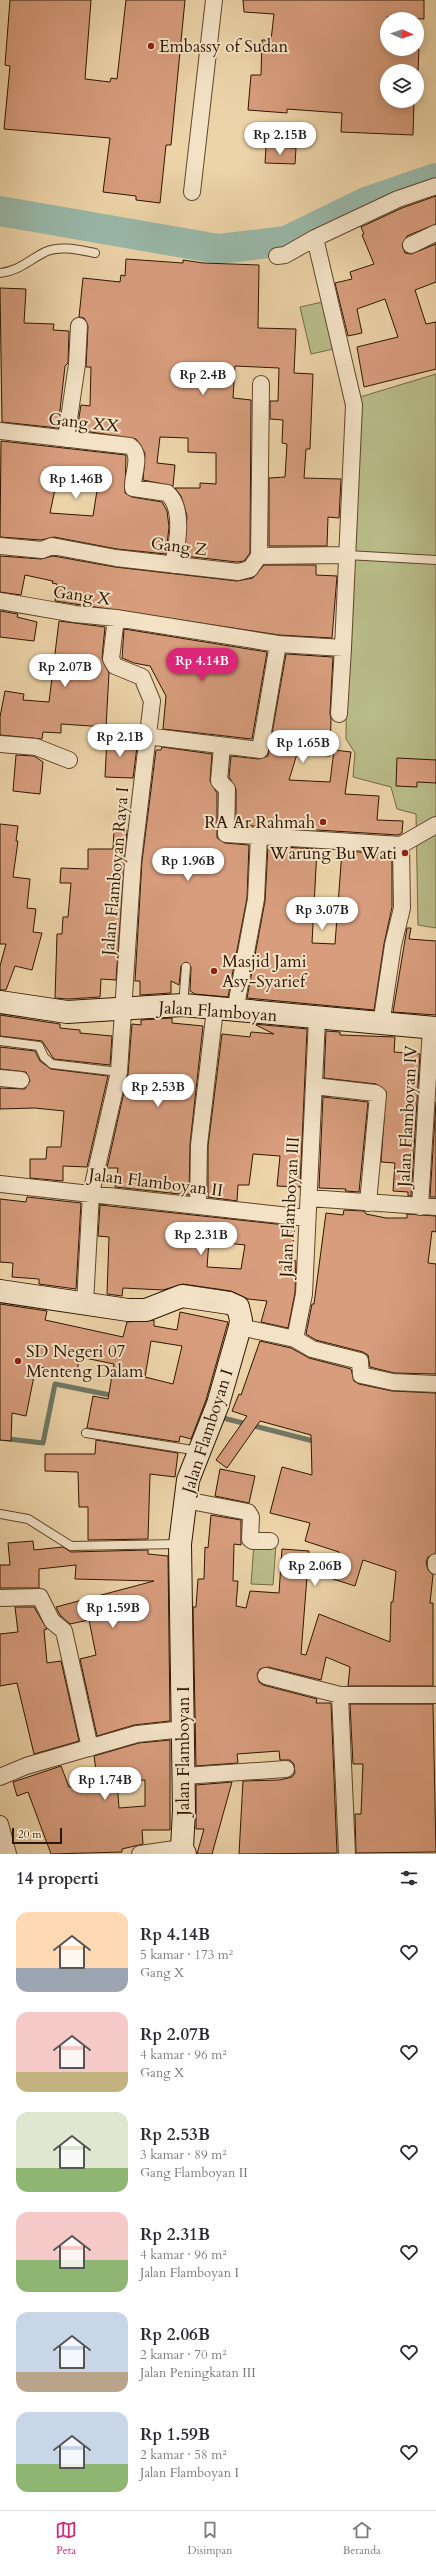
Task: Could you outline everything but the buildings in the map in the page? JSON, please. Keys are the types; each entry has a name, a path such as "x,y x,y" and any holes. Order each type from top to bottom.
{"street":[{"path":"192,192 214,0"},
{"path":"277,256 285,255 315,238 398,199 436,186"},
{"path":"411,245 436,233"},
{"path":"315,238 354,405 339,714"},
{"path":"66,438 77,364 79,326"},
{"path":"261,384 259,556 347,556"},
{"name":"Gang XX","path":"0,431 130,446 135,449 137,455 134,488 167,493 178,515 177,542 173,565"},
{"name":"Gang Z","path":"0,546 42,550 52,546 173,565 244,572 255,564 259,556"},
{"name":"Gang X","path":"0,601 75,614 116,618 111,659 115,666 142,677 151,696 152,707 146,736"},
{"path":"116,618 278,644 343,648"},
{"path":"146,736 260,750 278,644"},
{"name":"Jalan Flamboyan Raya I","path":"122,1008 133,860 146,736"},
{"path":"0,744 36,747 68,760"},
{"path":"222,746 219,781 227,789 226,834 400,845 436,825"},
{"path":"198,1206 199,1145 225,1010 256,899 259,836"},
{"path":"381,1025 393,945 402,908 400,845"},
{"name":"Jalan Flamboyan","path":"0,1002 62,1012 183,1005 381,1025 434,1028"},
{"path":"85,1303 91,1193 119,1072 122,1008"},
{"name":"Jalan Flamboyan III","path":"295,1339 304,1294 316,1019"},
{"name":"Jalan Flamboyan IV","path":"428,1207 434,1028"},
{"path":"0,1078 21,1080"},
{"path":"314,1086 375,1093 378,1095 368,1203"},
{"name":"Jalan Flamboyan II","path":"0,1184 307,1218"},
{"path":"309,1198 428,1207"},
{"name":"Jalan Flamboyan I","path":"0,1291 128,1310 146,1310 182,1296 191,1296 234,1304 238,1307 240,1314 240,1327 215,1411 188,1480 180,1544 184,1729 183,1851"},
{"path":"240,1327 295,1339 312,1349 360,1361 361,1375 393,1382 436,1384"},
{"path":"185,1500 248,1512 251,1517 250,1538 253,1541 270,1541"},
{"path":"0,1598 40,1597 52,1621 64,1631 90,1748"},
{"path":"266,1676 340,1695 436,1695"},
{"path":"340,1695 347,1854"},
{"path":"0,1777 26,1766 137,1734 184,1729"},
{"path":"184,1776 286,1769"},
{"path":"0,1824 8,1854"},
{"path":"140,1854 183,1851"}],"lane":[{"path":"0,273 17,270 52,250 73,249 95,253"},
{"path":"347,556 436,560"},
{"path":"183,1005 186,967"},
{"path":"0,1041 39,1046 44,1057 52,1064 119,1072"},
{"path":"86,1433 200,1451"},
{"path":"0,1514 28,1519 38,1523 71,1546 180,1544"}],"green space":[{"path":"327,301 338,348 311,354 300,307"},
{"path":"436,374 436,928 418,925 416,814 397,809 391,787 353,777 355,753 346,739 347,555 360,397"},
{"path":"254,1543 276,1544 273,1585 251,1584"}],"waterway":[{"path":"0,211 218,249 286,241 366,202 436,178"},
{"path":"0,1438 43,1443 55,1384 115,1396"},
{"path":"219,1417 317,1442"}],"place":[{"name":"Embassy of Sudan","path":"151,46"},
{"name":"RA Ar Rahmah","path":"323,822"},
{"name":"Warung Bu Wati","path":"405,853"},
{"name":"Masjid Jami Asy-Syarief","path":"214,971"},
{"name":"SD Negeri 07 Menteng Dalam","path":"18,1361"}]}
